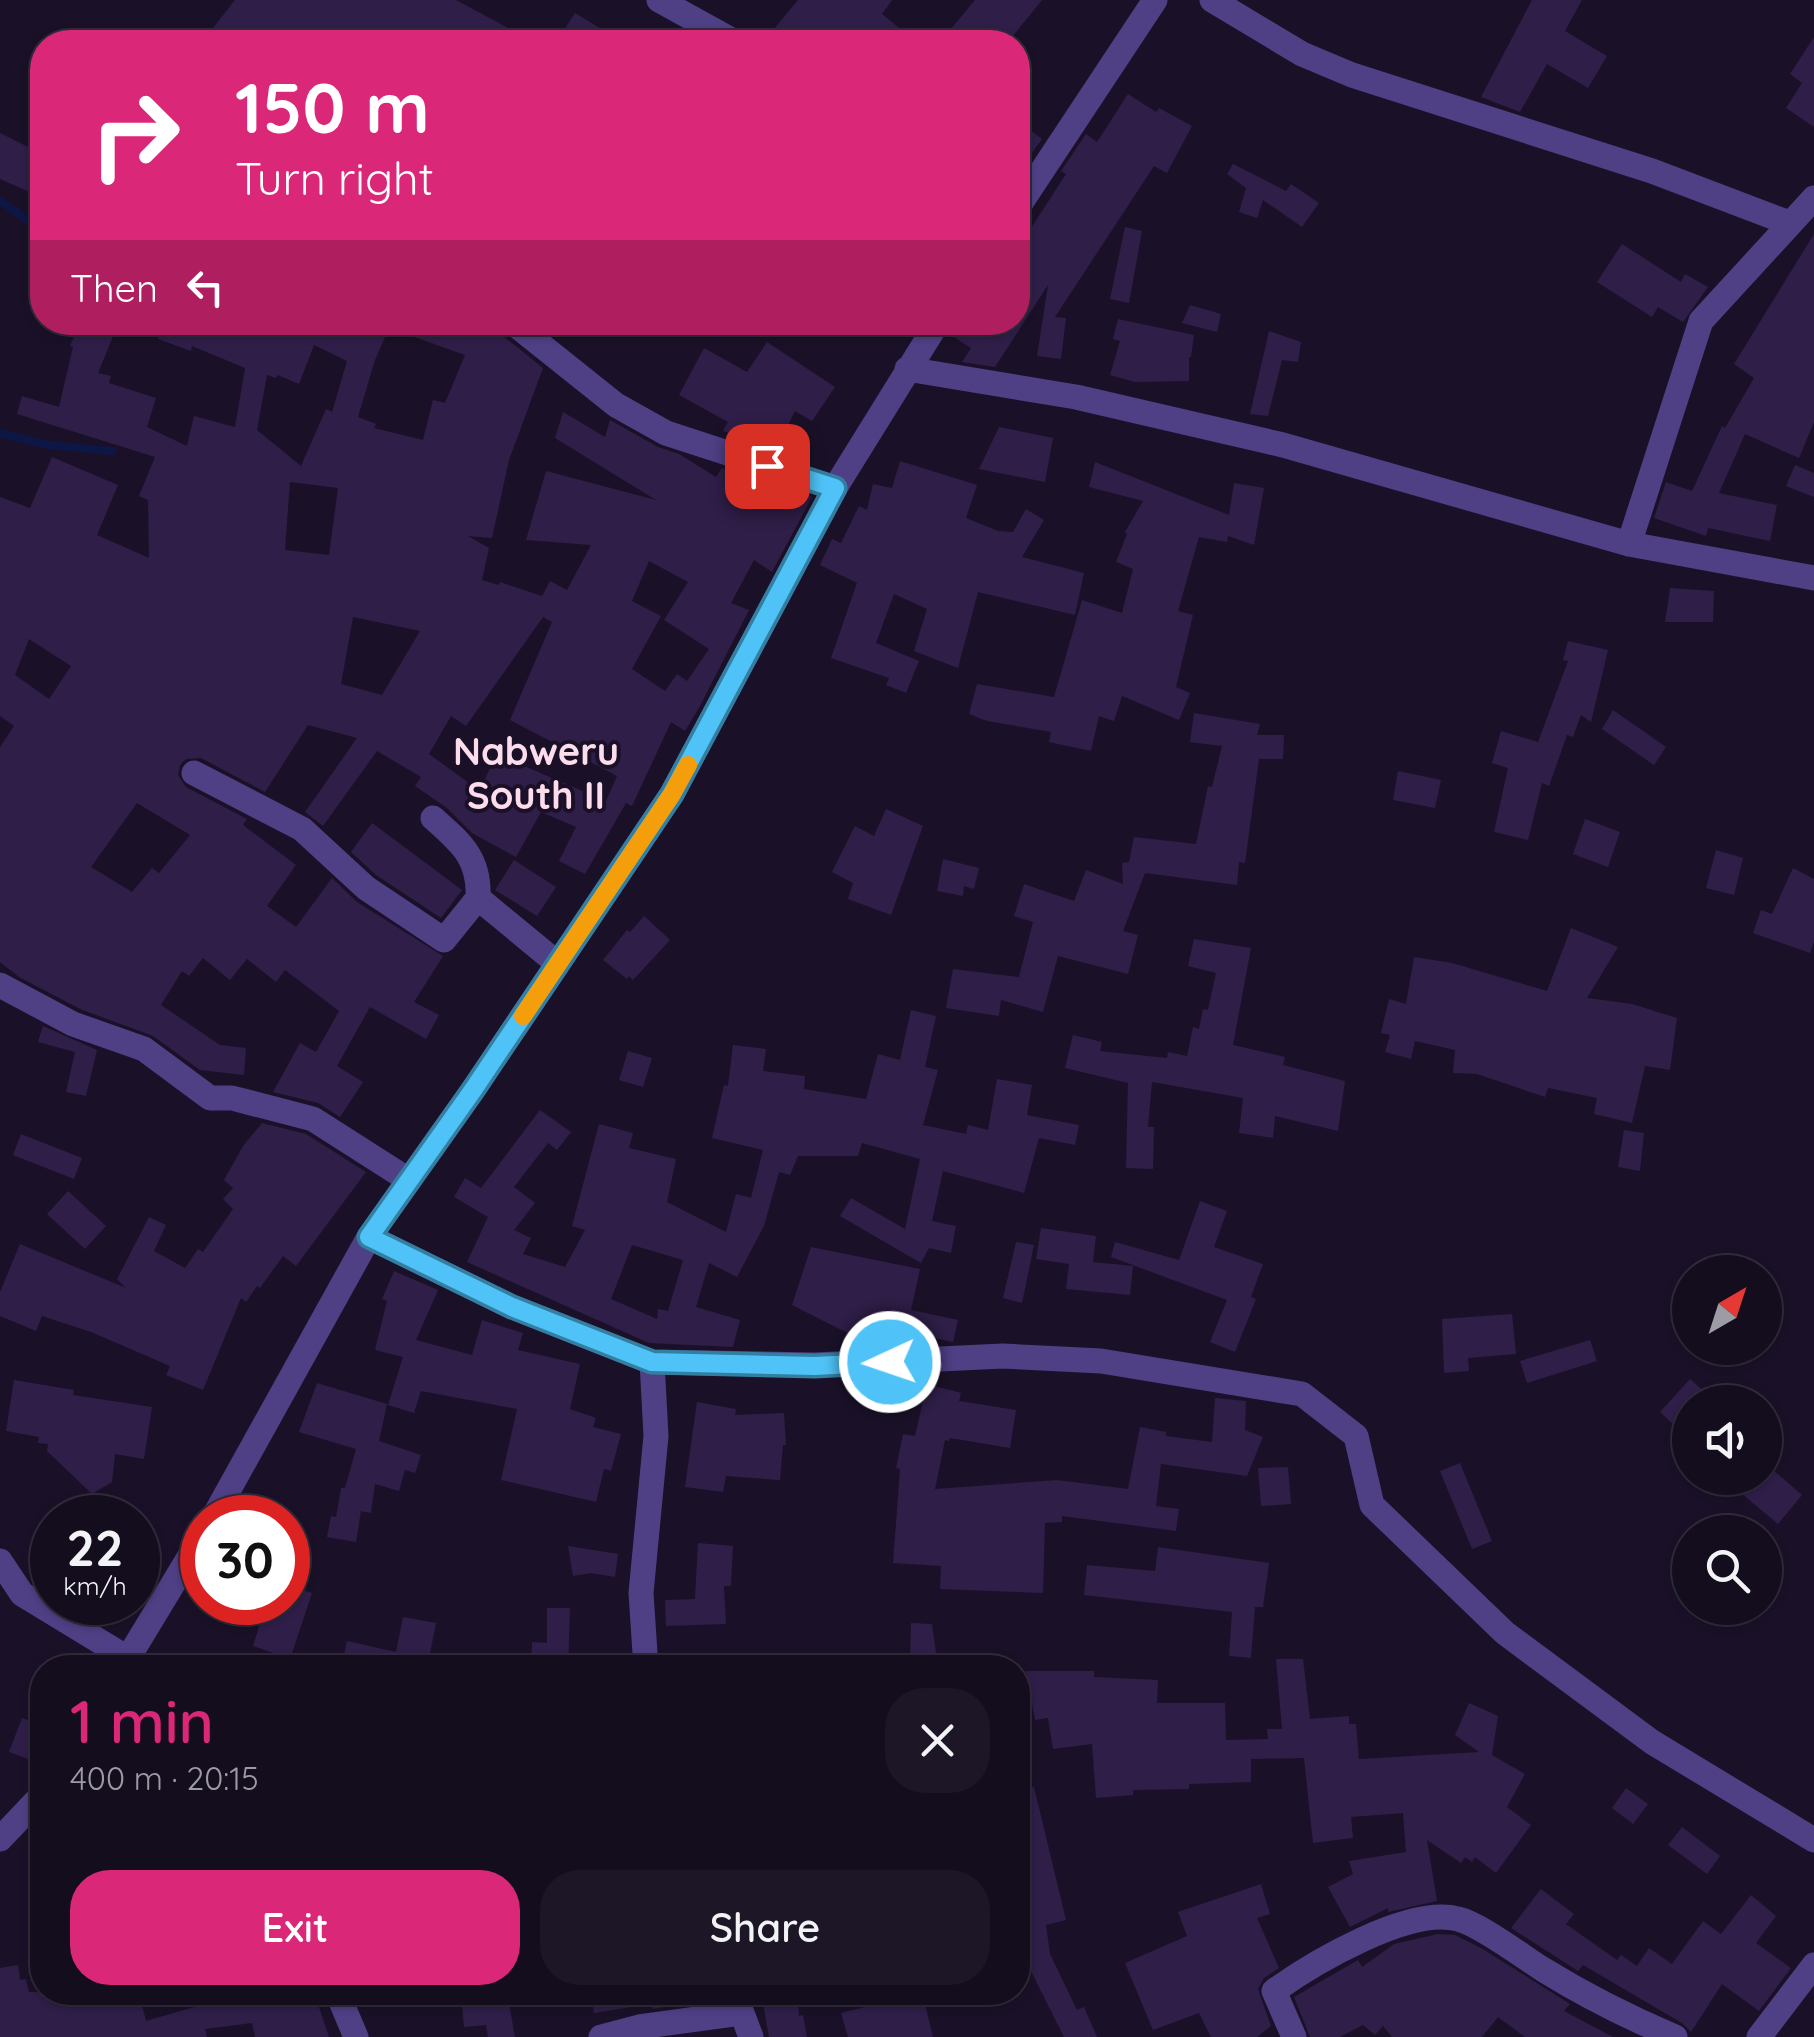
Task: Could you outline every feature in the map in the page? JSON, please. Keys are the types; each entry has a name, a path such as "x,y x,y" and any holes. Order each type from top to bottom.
{"street":[{"path":"659,0 713,30"},
{"path":"1030,181 1155,0"},
{"path":"1212,0 1302,54 1352,75 1652,171 1790,223"},
{"path":"1630,544 1702,321 1814,198"},
{"path":"528,335 616,406 666,433 835,488"},
{"path":"226,1495 369,1237 672,794 835,488 929,335"},
{"path":"907,369 1076,397 1283,445 1630,544 1814,578"},
{"path":"194,773 302,829 366,888 444,940 478,898 479,876 465,847 433,818"},
{"path":"478,898 558,964"},
{"path":"0,985 73,1024 144,1049 210,1098 232,1098 313,1119 407,1179"},
{"path":"369,1237 512,1307 652,1362 815,1366 1003,1356 1101,1361 1302,1394 1356,1436 1372,1504 1505,1633 1652,1742 1814,1840"},
{"path":"642,1655 642,1592 656,1436 652,1362"},
{"path":"0,1561 22,1594 113,1655"},
{"path":"130,1655 180,1572"},
{"path":"3,1832 30,1806"},
{"path":"1294,2037 1274,1991 1317,1962 1354,1944 1422,1918 1458,1918 1630,2018 1675,2037"},
{"path":"1758,2037 1814,1965"},
{"path":"342,2005 356,2037"},
{"path":"601,2037 639,2027 742,2014"}],"building":[{"path":"235,0 456,0 512,30 211,30"},
{"path":"798,0 892,0 882,14 902,30 773,30"},
{"path":"975,0 1042,0 1018,30 950,30"},
{"path":"1532,0 1582,0 1565,31 1607,56 1588,88 1547,64 1520,112 1481,97"},
{"path":"575,13 603,30 564,30"},
{"path":"1814,37 1814,127 1786,108 1802,83 1790,74"},
{"path":"1128,94 1156,112 1159,108 1192,126 1167,173 1154,166 1055,317 1066,318 1061,359 1037,356 1048,285 1030,313 1030,230 1086,134 1097,142"},
{"path":"1030,130 1042,139 1030,156"},
{"path":"0,133 30,148 30,192 0,179"},
{"path":"1233,164 1286,191 1291,184 1319,203 1302,227 1263,200 1257,218 1239,212 1246,188 1227,174"},
{"path":"1125,227 1142,231 1129,303 1110,299"},
{"path":"1814,234 1814,422 1799,458 1745,434 1719,493 1777,505 1770,541 1708,528 1706,536 1654,518 1666,482 1692,491 1722,426 1725,428 1754,378 1734,364"},
{"path":"1622,244 1681,282 1685,274 1708,287 1683,322 1658,307 1652,317 1597,282"},
{"path":"1190,305 1221,314 1217,332 1182,323"},
{"path":"1118,319 1194,335 1189,381 1135,382 1110,375 1120,341 1113,339"},
{"path":"1269,331 1301,342 1298,362 1282,360 1268,416 1250,414"},
{"path":"75,335 114,335 98,373 111,376 109,383 156,398 147,427 187,446 194,416 235,427 245,368 192,346 191,351 158,339 159,335 386,335 358,417 376,424 374,428 423,440 433,400 445,403 465,355 409,335 502,335 543,368 509,460 492,538 468,536 489,548 482,580 542,596 550,581 567,590 591,545 526,540 546,471 656,500 555,438 563,412 605,437 610,420 716,477 722,468 812,497 772,572 754,560 731,603 749,610 700,706 685,731 671,722 632,806 626,803 585,874 559,861 576,827 541,812 516,857 472,833 447,808 415,786 421,777 377,751 323,826 305,812 357,738 308,725 265,792 201,758 186,759 180,765 178,775 186,787 247,819 243,825 296,865 267,906 296,927 332,878 357,902 443,956 414,1002 439,1015 426,1039 370,1007 337,1066 363,1082 340,1117 318,1103 273,1092 300,1043 316,1052 339,1011 285,970 276,982 247,959 230,980 203,958 189,976 182,971 161,1005 220,1045 246,1048 244,1075 200,1070 153,1036 80,1009 19,977 0,962 0,747 14,726 0,716 0,497 30,508 52,457 118,485 97,535 149,558 148,500 139,496 155,457 17,414 22,396 59,407 73,347 70,346","holes":["314,345 347,361 332,412 326,409 301,466 257,430 267,375 299,384","290,482 338,488 329,555 285,550","649,561 688,582 664,620 709,649 687,681 677,674 665,691 632,669 661,616 632,601","353,617 420,631 382,695 341,684","543,617 552,622 510,720 617,776 606,801 496,754 480,791 429,754 451,716 466,726","29,639 71,666 49,699 15,675","137,803 190,835 159,873 152,868 132,892 91,867"]},
{"path":"951,335 1016,335 995,367 962,362 971,348"},
{"path":"767,342 835,387 812,421 795,411 775,451 723,431 728,422 679,395 704,348 747,372"},
{"path":"999,427 1053,438 1045,482 979,469"},
{"path":"900,461 977,485 966,518 998,531 1013,532 1026,509 1044,520 1022,557 1084,573 1075,615 978,592 958,668 914,651 927,609 894,594 876,643 919,661 906,693 886,685 889,678 831,658 857,583 820,565 832,539 841,543 859,506 867,510 873,484 892,488"},
{"path":"1095,462 1229,515 1234,483 1264,488 1254,545 1228,536 1227,542 1199,537 1178,611 1193,615 1176,687 1190,693 1179,720 1122,696 1114,721 1099,716 1091,751 1049,742 1051,732 969,714 977,684 1054,697 1082,600 1122,613 1133,569 1116,562 1125,532 1143,501 1089,487"},
{"path":"1795,465 1814,473 1814,497 1786,486"},
{"path":"1670,588 1714,591 1713,622 1665,622"},
{"path":"1568,641 1608,650 1591,722 1581,715 1573,737 1567,735 1549,786 1542,783 1528,840 1494,832 1508,768 1492,763 1501,731 1538,742 1568,661 1563,660"},
{"path":"1613,710 1666,747 1654,765 1602,729"},
{"path":"1194,713 1260,724 1257,735 1284,735 1283,759 1259,759 1245,863 1239,862 1237,885 1145,873 1123,931 1138,935 1128,974 1058,956 1043,1012 1001,1000 999,1016 946,1008 953,969 1019,977 1033,922 1014,916 1024,884 1074,901 1086,870 1123,884 1122,863 1129,862 1134,837 1196,844 1208,786 1212,787 1222,746 1190,742"},
{"path":"1398,771 1441,780 1435,808 1393,800"},
{"path":"886,809 923,826 891,915 848,899 853,883 832,872 855,826 874,836"},
{"path":"1585,819 1620,832 1608,867 1573,854"},
{"path":"372,823 462,890 441,918 376,875 351,852"},
{"path":"1716,850 1743,858 1734,895 1706,888"},
{"path":"943,859 979,868 974,889 964,886 963,896 937,891"},
{"path":"514,860 556,887 537,916 495,890"},
{"path":"1793,868 1814,879 1814,941 1810,953 1753,933 1761,910 1772,914"},
{"path":"644,916 670,940 633,980 629,976 627,979 603,960"},
{"path":"1571,928 1618,947 1587,998 1632,1004 1677,1018 1670,1070 1645,1066 1632,1123 1594,1114 1597,1098 1548,1088 1545,1097 1477,1074 1453,1073 1455,1050 1415,1041 1411,1059 1385,1052 1390,1035 1381,1033 1389,999 1406,1004 1414,957 1452,963 1547,991"},
{"path":"1194,939 1251,948 1233,1045 1285,1057 1283,1065 1345,1081 1338,1131 1275,1116 1273,1138 1239,1133 1243,1098 1152,1082 1148,1127 1154,1127 1153,1169 1126,1168 1128,1083 1065,1068 1073,1035 1102,1042 1100,1051 1167,1058 1168,1052 1187,1056 1193,1027 1199,1029 1203,1009 1208,1010 1216,973 1188,966"},
{"path":"911,1010 936,1016 925,1067 938,1070 923,1125 966,1134 968,1125 988,1130 997,1079 1032,1085 1027,1115 1079,1125 1075,1145 1039,1138 1024,1193 943,1171 932,1221 956,1226 951,1253 929,1248 921,1263 840,1216 851,1198 905,1229 920,1159 862,1143 858,1156 798,1156 790,1175 779,1172 764,1226 737,1277 709,1263 696,1307 740,1320 733,1347 649,1343 467,1262 488,1217 454,1197 465,1178 481,1188 540,1110 571,1132 557,1150 548,1143 514,1187 535,1203 514,1230 531,1238 523,1254 565,1267 585,1230 572,1226 599,1124 633,1133 629,1148 676,1159 667,1202 726,1232 736,1194 751,1198 763,1150 712,1138 724,1085 728,1086 733,1045 766,1049 763,1071 805,1076 804,1089 866,1099 878,1054 900,1060","holes":["632,1245 683,1260 668,1311 658,1309 657,1319 611,1299"]},
{"path":"43,1026 97,1050 86,1096 66,1092 75,1052 38,1042"},
{"path":"628,1051 652,1058 643,1087 619,1080"},
{"path":"262,1123 306,1134 366,1172 296,1266 283,1256 246,1302 241,1298 203,1390 166,1375 170,1366 91,1332 42,1316 36,1331 0,1316 0,1292 20,1244 126,1288 117,1279 149,1217 166,1225 154,1251 185,1268 198,1249 203,1252 233,1209 223,1199 233,1188 224,1180 243,1146"},
{"path":"1624,1130 1644,1133 1640,1171 1618,1167"},
{"path":"21,1134 82,1158 74,1179 13,1155"},
{"path":"68,1191 106,1226 85,1249 47,1214"},
{"path":"1200,1201 1227,1211 1214,1247 1263,1264 1251,1297 1256,1299 1235,1352 1210,1342 1227,1300 1111,1257 1115,1242 1179,1260"},
{"path":"1041,1228 1096,1236 1093,1262 1133,1266 1130,1295 1066,1289 1069,1264 1036,1259"},
{"path":"1016,1242 1034,1245 1022,1303 1003,1298"},
{"path":"811,1247 920,1269 911,1310 958,1320 953,1342 907,1332 904,1344 871,1345 792,1305"},
{"path":"394,1271 438,1290 416,1340 472,1355 482,1320 523,1333 518,1350 580,1364 570,1409 596,1418 593,1427 621,1434 611,1471 604,1469 596,1502 501,1480 517,1409 421,1391 414,1413 388,1405 403,1357 375,1350 387,1301 382,1299"},
{"path":"1512,1314 1516,1354 1468,1358 1469,1371 1444,1373 1442,1319"},
{"path":"1590,1340 1597,1361 1527,1383 1520,1361"},
{"path":"14,1380 74,1390 73,1395 152,1407 144,1459 115,1454 112,1482 92,1494 47,1451 48,1444 38,1443 39,1437 6,1431"},
{"path":"317,1383 387,1404 379,1441 421,1455 415,1473 405,1470 399,1491 375,1484 371,1513 361,1511 356,1542 327,1537 356,1449 299,1432"},
{"path":"927,1384 961,1393 959,1401 1016,1410 1010,1448 945,1440 935,1489 1057,1480 1128,1489 1140,1427 1166,1432 1166,1436 1212,1442 1215,1398 1246,1401 1245,1430 1263,1437 1247,1476 1161,1464 1156,1506 1179,1509 1176,1531 1062,1516 1062,1522 1045,1523 1043,1593 940,1589 941,1566 893,1563 900,1469 896,1468 903,1434 915,1436"},
{"path":"1672,1399 1672,1423 1660,1412"},
{"path":"697,1402 736,1409 735,1415 784,1413 786,1445 780,1480 726,1476 723,1492 685,1487"},
{"path":"1460,1463 1492,1541 1472,1549 1440,1471"},
{"path":"1288,1467 1291,1504 1261,1506 1258,1468"},
{"path":"1782,1478 1802,1495 1782,1519 1782,1515 1767,1515 1743,1495 1782,1495"},
{"path":"698,1543 733,1546 731,1586 724,1586 726,1624 666,1626 665,1600 695,1599"},
{"path":"568,1546 618,1554 615,1577 591,1573 573,1576"},
{"path":"1158,1547 1269,1563 1263,1607 1255,1607 1251,1658 1229,1656 1232,1612 1084,1595 1087,1565 1155,1571"},
{"path":"547,1608 570,1608 568,1655 532,1655 532,1642 547,1643"},
{"path":"403,1617 436,1623 430,1655 344,1655 347,1641 396,1652"},
{"path":"911,1623 932,1624 936,1655 910,1655"},
{"path":"259,1625 301,1625 291,1655 253,1646"},
{"path":"1276,1659 1303,1659 1310,1719 1349,1716 1349,1724 1356,1724 1359,1759 1479,1752 1455,1735 1469,1703 1498,1716 1492,1755 1525,1774 1507,1807 1531,1825 1496,1873 1475,1857 1472,1862 1465,1857 1461,1863 1427,1840 1437,1901 1388,1912 1388,1908 1350,1927 1328,1887 1353,1874 1349,1861 1406,1852 1403,1813 1351,1817 1353,1838 1313,1843 1304,1758 1251,1759 1251,1782 1189,1784 1189,1789 1133,1790 1133,1795 1096,1798 1092,1744 1053,1749 1048,1718 1035,1720 1030,1671 1094,1671 1094,1677 1158,1680 1157,1703 1225,1703 1226,1740 1268,1739 1267,1729 1282,1729"},
{"path":"22,1718 30,1721 30,1760 9,1752"},
{"path":"1034,1787 1066,1920 1046,1925 1050,1954 1077,2010 1084,2007 1097,2037 1064,2037 1031,1971 1030,1788"},
{"path":"1626,1788 1648,1804 1633,1824 1612,1808"},
{"path":"1682,1827 1720,1856 1707,1874 1668,1845"},
{"path":"1261,1884 1270,1914 1257,1918 1279,1968 1264,1978 1258,1989 1271,2026 1257,2037 1211,2037 1199,2013 1153,2030 1125,1963 1187,1936 1178,1912"},
{"path":"1541,1889 1574,1914 1566,1924 1617,1960 1621,1955 1637,1966 1649,1948 1672,1964 1703,1921 1721,1934 1751,1895 1776,1916 1756,1943 1791,1968 1759,2011 1722,1984 1691,2032 1583,1965 1578,1971 1511,1928"},
{"path":"1438,1934 1455,1935 1481,1948 1570,2004 1564,2011 1613,2037 1525,2037 1498,2017 1482,2037 1392,2037 1383,2026 1375,2035 1363,2025 1340,2037 1310,2037 1294,1997 1358,1960 1362,1967 1394,1944"},
{"path":"18,1965 20,1980 26,1979 30,1992 30,2005 142,2005 146,2021 201,2005 318,2005 329,2037 255,2037 252,2023 205,2029 207,2037 0,2037 0,1968"},
{"path":"462,2005 509,2005 515,2037 488,2037 486,2025 464,2027"},
{"path":"592,2005 645,2005 594,2013"},
{"path":"763,2005 798,2005 807,2037 769,2037"},
{"path":"925,2005 933,2037 848,2037 841,2013 865,2007"}],"waterway":[{"path":"0,201 30,222"},
{"path":"0,433 48,445 112,451"}],"slow traffic":[{"path":"523,1016 688,765"}],"district":[{"name":"Nabweru South II","path":"536,774"}],"route":[{"path":"767,466 835,488 672,794 369,1237 512,1307 652,1362 815,1366 890,1362"}]}
